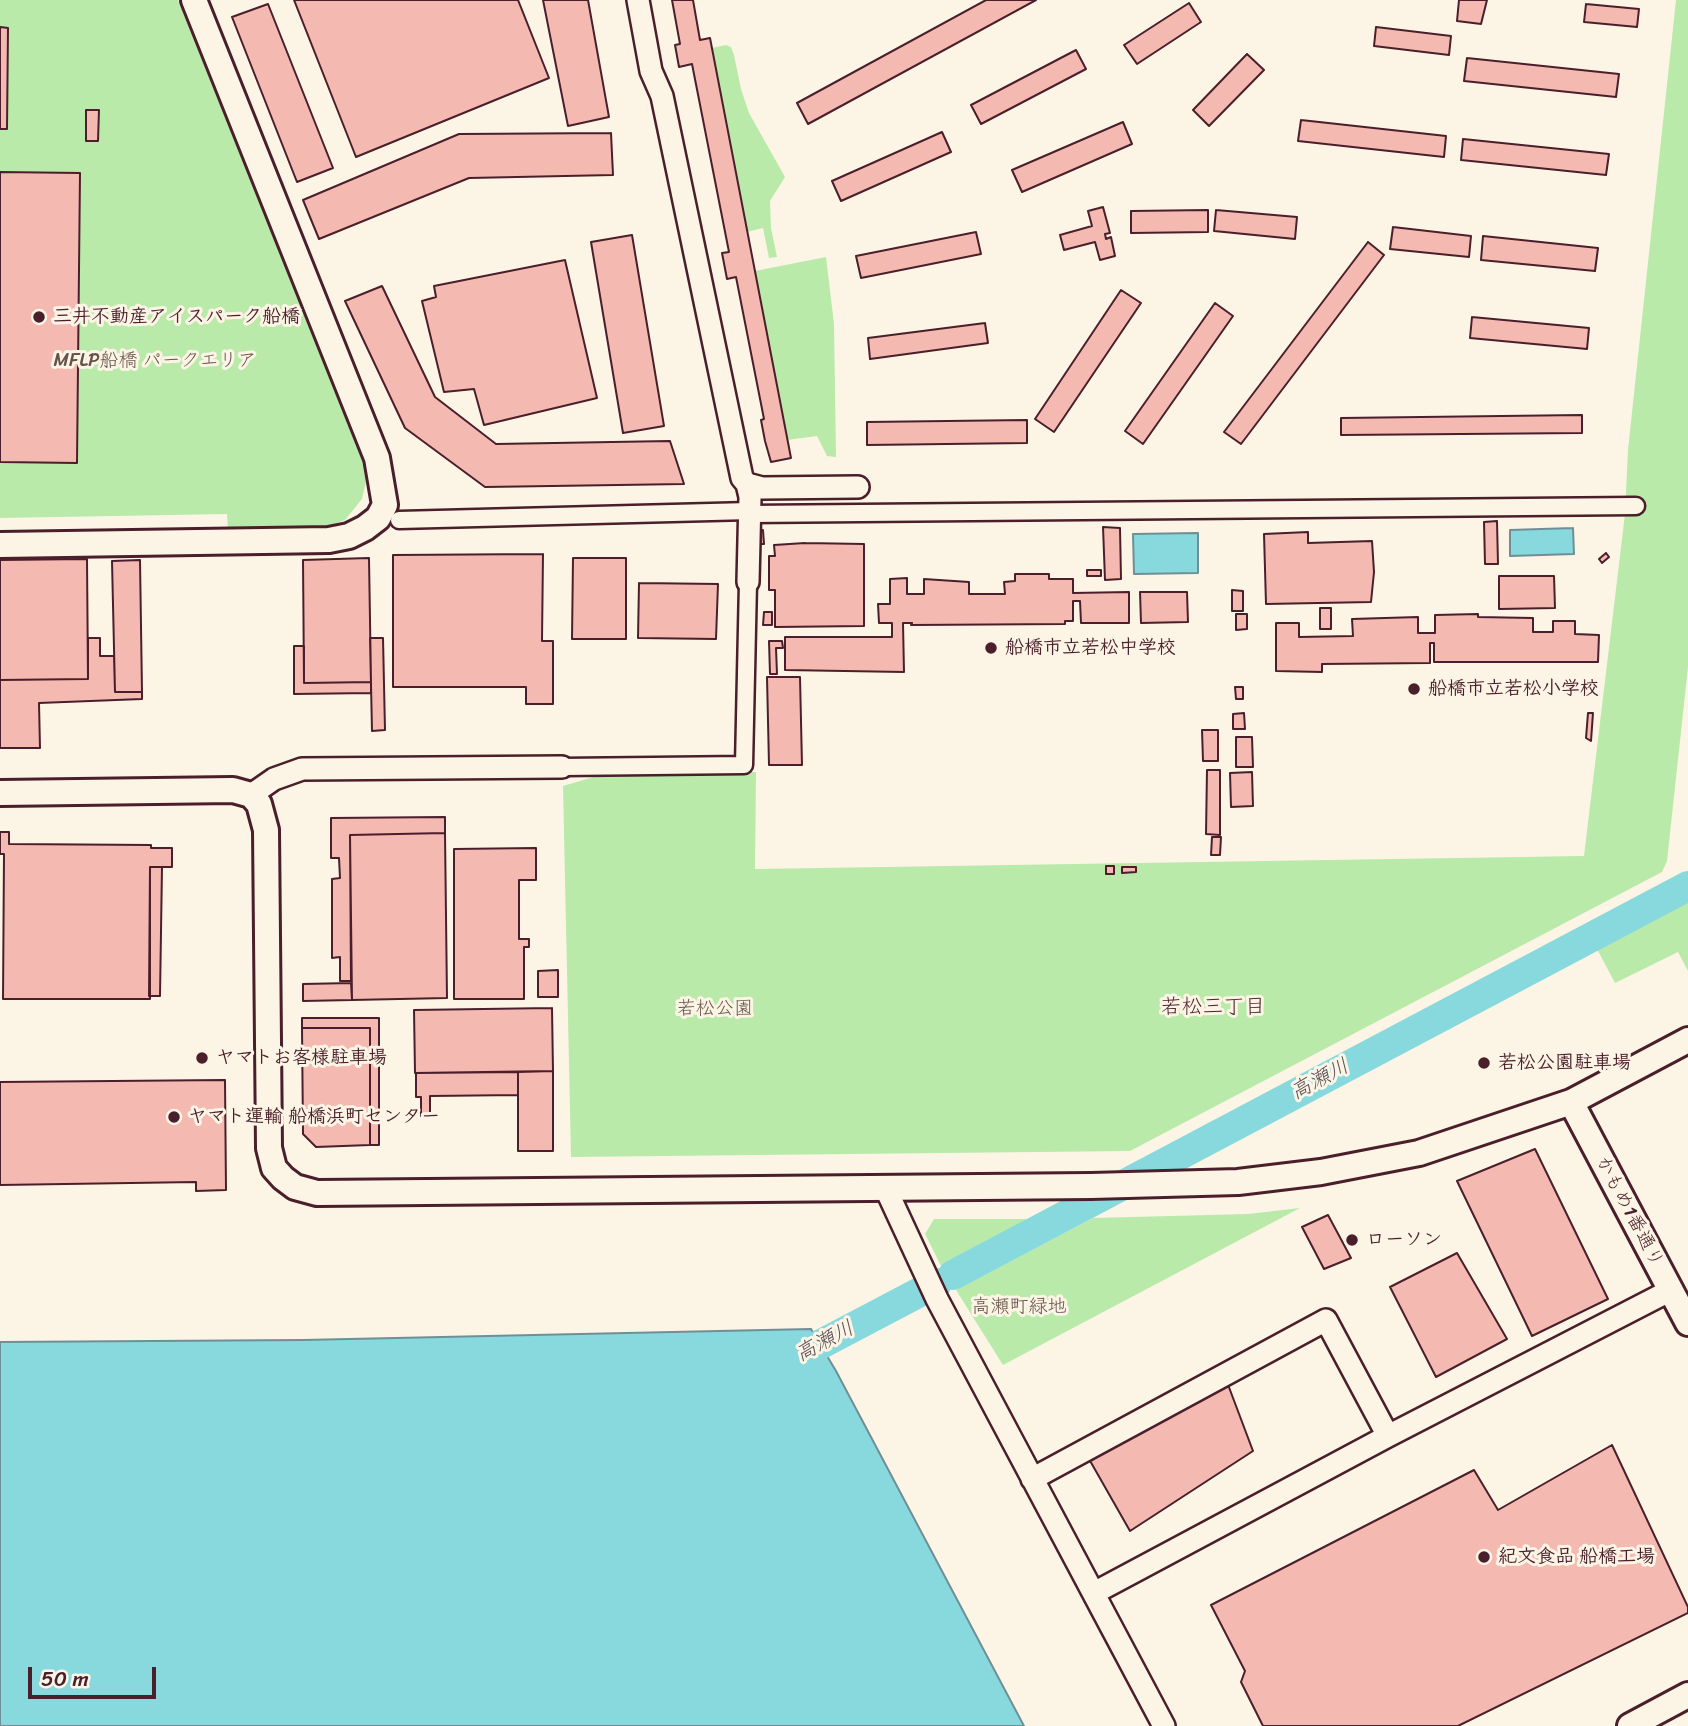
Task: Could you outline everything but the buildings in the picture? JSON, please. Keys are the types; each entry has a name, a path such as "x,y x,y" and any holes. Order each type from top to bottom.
{"street":[{"path":"0,545 329,540 349,536 365,528 378,518 385,505 377,458 194,0"},
{"path":"251,795 274,779 302,769 744,765 750,513 747,484 742,478 662,96 651,71 638,0"},
{"path":"747,484 762,488 859,487"},
{"path":"400,520 750,513 1636,506"},
{"path":"0,793 233,790 251,795 259,804 266,830 269,1148 274,1168 295,1187 317,1193 1091,1186 1238,1182 1366,1164 1419,1153 1571,1102 1688,1040"},
{"name":"かもめ1番通り","path":"1571,1102 1688,1323"},
{"path":"885,1187 937,1299 1164,1726"},
{"path":"1094,1593 1388,1436 1671,1290"},
{"path":"1032,1479 1326,1320 1388,1436"},
{"path":"1630,1726 1688,1695"}],"green space":[{"name":"MFLP船橋 パークエリア","path":"0,0 178,0 366,467 367,477 362,499 345,520 321,529 228,531 227,514 0,518"},
{"name":"若松公園","path":"1676,0 1688,0 1688,667 1667,861 1662,872 1130,1151 571,1157 563,786 600,775 756,772 755,869 1584,856 1625,514 1628,450"},
{"path":"726,45 731,47 734,55 749,113 785,177 770,201 771,228 777,257 769,258 763,228 747,232 712,48"},
{"path":"826,257 834,324 836,457 827,456 817,436 787,440 755,271"},
{"path":"1688,901 1688,971 1678,952 1615,983 1597,949"},
{"name":"高瀬町緑地","path":"1300,1208 1003,1365 956,1290 1093,1218 1248,1214"},
{"name":"高瀬町緑地","path":"934,1219 1029,1219 941,1266 925,1234"}],"water":[{"path":"1573,528 1574,554 1510,556 1510,530"},
{"path":"1198,533 1198,573 1134,574 1133,534"},
{"path":"811,1329 836,1371 1024,1726 0,1726 0,1342 303,1340"}],"waterway":[{"name":"高瀬川","path":"953,1275 1688,886"},
{"name":"高瀬川","path":"787,1362 937,1283"}],"place":[{"name":"三井不動産アイスパーク船橋","path":"39,317"},
{"name":"船橋市立若松中学校","path":"991,648"},
{"name":"船橋市立若松小学校","path":"1414,689"},
{"name":"ヤマトお客様駐車場","path":"202,1058"},
{"name":"若松公園駐車場","path":"1484,1063"},
{"name":"ヤマト運輸 船橋浜町センター","path":"174,1117"},
{"name":"ローソン","path":"1352,1240"},
{"name":"紀文食品 船橋工場","path":"1484,1557"}],"district":[{"name":"若松三丁目","path":"1213,1008"}]}
